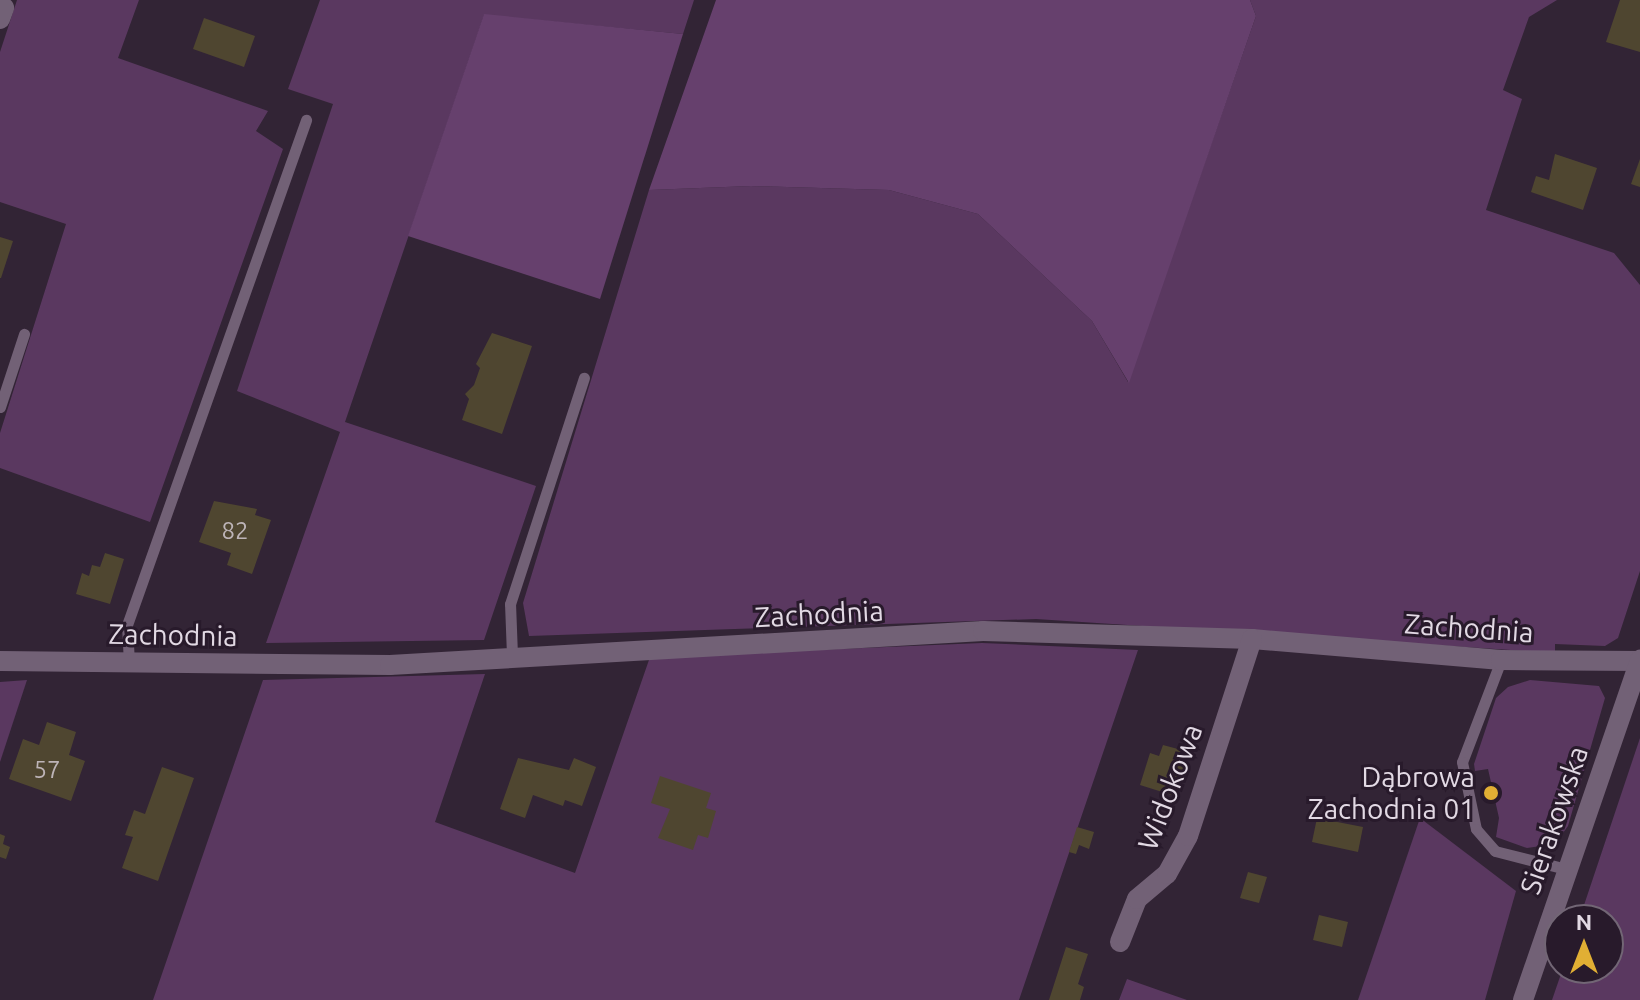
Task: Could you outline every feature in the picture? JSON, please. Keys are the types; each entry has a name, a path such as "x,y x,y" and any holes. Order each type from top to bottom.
{"street":[{"name":"Zachodnia","path":"0,661 390,665 512,655 812,644 983,631 1252,639 1501,660 1640,661"},
{"name":"Widokowa","path":"1120,942 1137,899 1167,874 1188,836 1252,639"},
{"name":"Sierakowska","path":"1523,1000 1640,661"}],"lane":[{"path":"129,663 127,625 306,120"},
{"path":"0,407 24,334"},
{"path":"512,655 510,604 584,378"},
{"path":"1501,660 1462,762 1476,829 1495,851 1566,869"}],"shaded area":[{"path":"17,0 139,0 118,58 268,111 256,131 283,149 150,522 0,468 0,433 66,224 0,202 0,52"},
{"path":"320,0 694,0 683,34 484,15 345,422 536,486 484,640 266,643 340,432 237,391 333,104 288,89"},
{"path":"716,0 1250,0 1256,16 1129,383 1092,321 978,214 889,190 751,186 649,190"},
{"path":"1250,0 1557,0 1529,17 1503,90 1522,99 1486,210 1614,253 1640,285 1640,571 1618,638 1605,646 1555,644 1555,653 1036,619 529,636 523,603 649,190 751,186 889,190 978,214 1092,321 1128,382 1256,16"},
{"path":"484,14 683,34 600,299 408,236"},
{"path":"982,643 1138,650 1019,1000 153,1000 263,680 485,674 435,822 575,873 650,657"},
{"path":"27,680 0,762 0,682"},
{"path":"1530,680 1599,686 1605,698 1568,826 1555,844 1527,848 1496,837 1499,818 1488,769 1475,771 1474,764 1496,698 1508,687"},
{"path":"1640,738 1640,1000 1552,1000 1558,984 1624,984 1624,904 1584,904"},
{"path":"1420,818 1516,891 1485,1000 1358,1000"},
{"path":"1127,979 1164,992 1187,1000 1119,1000"}],"building":[{"path":"1620,0 1640,0 1640,52 1606,42"},
{"path":"204,18 255,36 244,67 193,49"},
{"path":"1555,154 1597,168 1583,210 1531,192 1536,176 1549,180"},
{"path":"1640,159 1640,187 1631,184"},
{"path":"0,237 13,241 1,278 0,278"},
{"path":"492,333 532,346 502,434 462,420 469,399 465,394 474,385 480,368 476,364"},
{"path":"214,501 257,509 255,515 271,520 252,574 227,565 231,553 199,542"},
{"path":"105,553 124,559 110,604 76,594 82,573 89,576 92,565 100,567"},
{"path":"47,722 76,732 69,755 85,761 71,801 9,779 23,739 39,745"},
{"path":"1163,745 1189,752 1175,796 1140,785 1150,753 1159,756"},
{"path":"518,758 569,770 574,758 596,767 582,806 565,800 563,806 533,795 525,818 500,809"},
{"path":"162,767 194,778 158,881 122,868 133,837 125,835 134,810 145,814"},
{"path":"660,776 711,793 706,808 716,811 708,838 698,835 693,850 658,838 670,809 651,803"},
{"path":"1317,818 1363,827 1358,852 1312,842"},
{"path":"1077,827 1094,832 1089,849 1079,845 1076,854 1069,852"},
{"path":"0,834 5,836 3,844 10,847 6,859 0,857"},
{"path":"1248,872 1267,877 1259,903 1240,898"},
{"path":"1319,915 1348,922 1342,947 1313,940"},
{"path":"1066,947 1088,954 1078,984 1084,987 1080,1000 1049,1000"}],"place":[{"name":"Dąbrowa Zachodnia 01","path":"1491,793"}]}
